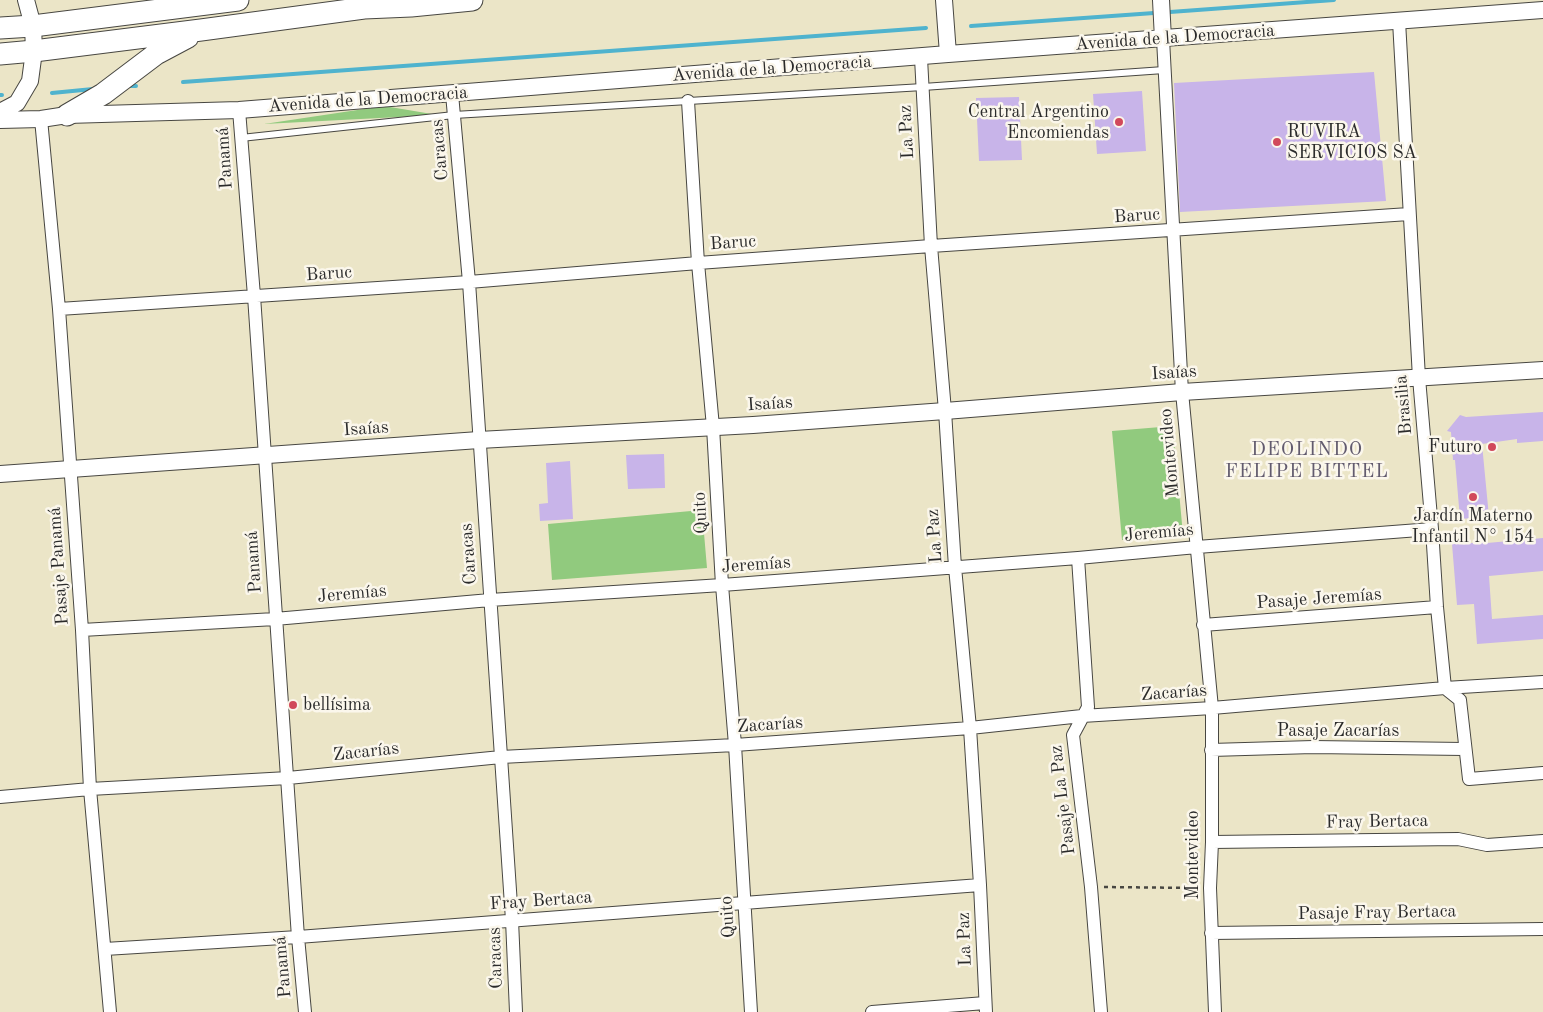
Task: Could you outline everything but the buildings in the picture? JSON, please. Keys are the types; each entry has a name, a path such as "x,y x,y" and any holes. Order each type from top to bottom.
{"highway":[{"path":"0,28 33,26 238,0"},
{"path":"0,54 364,8 472,0"},
{"path":"67,115 103,94 156,54 201,30"}],"street":[{"path":"0,112 17,103 30,81 34,51 33,26 26,0"},
{"path":"944,0 948,54"},
{"path":"1161,0 1163,39"},
{"name":"Avenida de la Democracia","path":"0,120 67,115 240,110 921,58 948,54 1543,10"},
{"name":"Brasilia","path":"1399,21 1419,378 1437,607 1446,688"},
{"name":"Montevideo","path":"1163,39 1182,392 1212,708 1210,888 1215,1012"},
{"name":"La Paz","path":"921,58 931,246 945,411 955,567 970,728 980,885 985,1007"},
{"name":"Caracas","path":"452,94 480,440 512,920 516,1012"},
{"name":"Quito","path":"688,101 698,263 713,428 722,585 735,745 751,1012"},
{"name":"Panamá","path":"240,110 275,619 305,1012"},
{"name":"Pasaje Panamá","path":"41,118 59,309 82,630 90,789 110,1012"},
{"name":"Baruc","path":"59,309 468,282 931,246 1409,214"},
{"name":"Isaías","path":"0,474 480,440 713,428 1182,392 1543,370"},
{"name":"Jeremías","path":"82,630 275,619 490,600 722,585 1432,530"},
{"name":"Pasaje La Paz","path":"1078,558 1088,706 1073,735 1091,887 1101,1012"},
{"name":"Pasaje Jeremías","path":"1203,625 1437,607"},
{"name":"Zacarías","path":"0,797 90,789 288,778 501,756 735,745 970,728 1082,716 1212,708 1446,688 1543,682"},
{"path":"1446,688 1460,700 1464,749 1469,779 1543,772"},
{"name":"Pasaje Zacarías","path":"1211,750 1313,747 1464,749"},
{"name":"Fray Bertaca","path":"1212,842 1458,838 1486,845 1543,841"},
{"name":"Fray Bertaca","path":"105,949 298,937 980,885"},
{"name":"Pasaje Fray Bertaca","path":"1211,933 1543,929"},
{"path":"872,1012 985,1007"}],"lane":[{"path":"241,138 454,115 923,88 1164,70"}],"path":[{"path":"1091,887 1210,888"}],"green space":[{"path":"384,106 438,115 264,124"},
{"path":"1173,426 1183,535 1122,540 1112,431"},
{"path":"702,510 707,568 552,580 548,524"}],"waterway":[{"path":"1170,12 1334,0"},
{"path":"971,26 1154,13"},
{"path":"183,82 926,28"},
{"path":"127,86 136,86"},
{"path":"52,93 93,89"}],"place":[{"name":"Central Argentino Encomiendas","path":"1119,122"},
{"name":"RUVIRA SERVICIOS SA","path":"1277,142"},
{"name":"Futuro","path":"1492,447"},
{"name":"Jardín Materno Infantil N° 154","path":"1473,497"},
{"name":"bellísima","path":"293,705"}],"district":[{"name":"DEOLINDO FELIPE BITTEL","path":"1307,461"}]}
